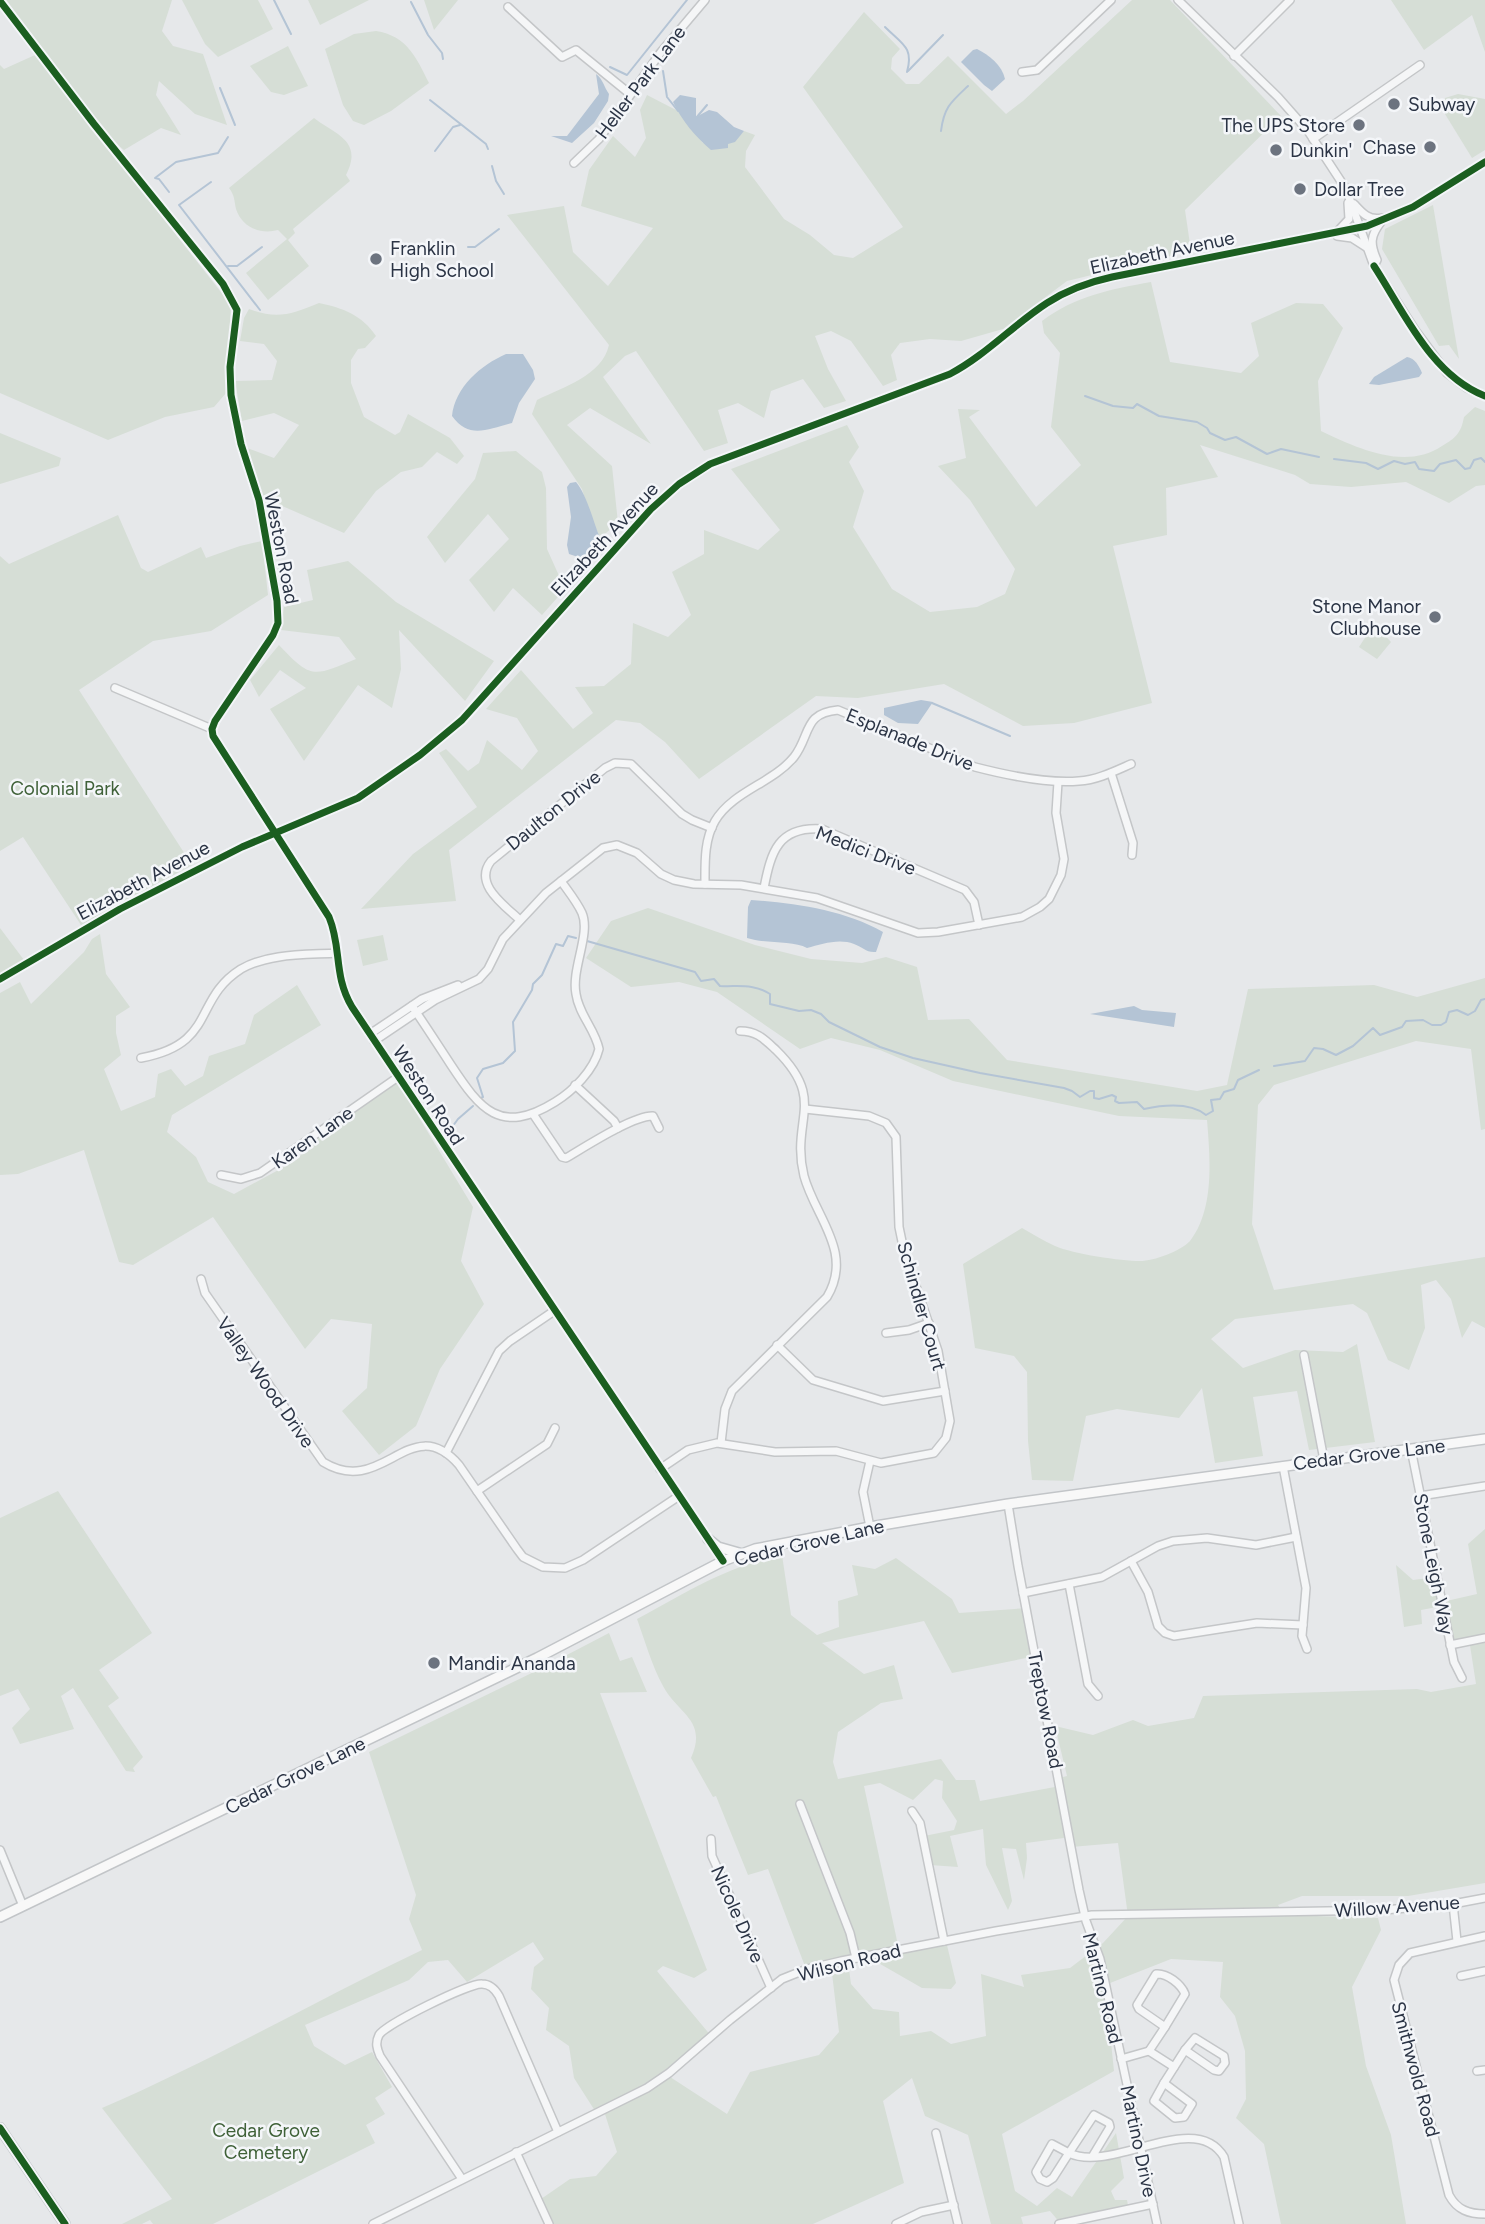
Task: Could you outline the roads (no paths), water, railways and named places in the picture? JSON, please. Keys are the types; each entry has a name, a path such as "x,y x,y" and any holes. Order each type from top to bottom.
{"main road":[{"name":"Cedar Grove Lane","path":"0,1917 537,1658 723,1561 744,1553 870,1527 1008,1504 1485,1439"},
{"path":"708,1539 726,1551 744,1553"},
{"path":"0,2128 3,2138 65,2224"}],"street":[{"name":"Heller Park Lane","path":"574,163 599,139 661,52 705,0"},
{"path":"1022,72 1037,70 1111,0"},
{"path":"1178,0 1278,97 1313,139 1345,187 1374,266 1441,366 1459,382 1485,396"},
{"path":"1234,57 1290,0"},
{"name":"Weston Road","path":"0,1 223,285 234,303 237,321 230,367 231,395 241,444 259,500 277,601 278,623 212,729 213,736 329,917 334,931 339,976 345,993 372,1037 723,1561"},
{"path":"508,7 562,57 576,50 630,94"},
{"path":"1313,139 1420,65"},
{"name":"Elizabeth Avenue","path":"0,979 120,908 275,832 358,798 442,739 651,509 672,489 703,468 725,457 950,374 983,354 1046,303 1076,287 1112,276 1360,228 1413,207 1485,162"},
{"path":"1345,187 1342,192 1350,207 1350,216 1346,224 1335,233 1337,237 1353,238 1366,247"},
{"path":"1351,200 1367,217 1376,219 1386,216 1371,238 1377,260 1374,266"},
{"path":"115,688 212,729"},
{"name":"Esplanade Drive","path":"712,828 722,811 794,757 812,720 823,711 838,710 975,767 1058,782 1085,780 1131,764"},
{"name":"Daulton Drive","path":"520,920 488,888 484,876 486,867 605,768 615,763 631,764 682,814 712,828"},
{"path":"1111,773 1133,843 1132,855"},
{"path":"372,1037 435,1000 479,979 488,969 503,939 546,893 603,848 617,845 637,853 661,874 674,880 764,888 835,902 918,933 1022,917 1040,907 1056,888 1061,875 1064,859 1056,813 1058,782"},
{"path":"286,849 287,835 295,824"},
{"path":"705,884 707,847 712,828"},
{"name":"Medici Drive","path":"764,888 769,862 780,841 807,828 822,829 965,890 974,902 979,925"},
{"path":"412,1006 477,1103 491,1112 507,1117 533,1114 555,1102 575,1085 594,1063 599,1049 578,1006 575,992 575,973 584,932 583,915 561,881"},
{"path":"141,1058 166,1053 186,1040 199,1026 214,996 224,983 250,965 276,957 337,953"},
{"path":"372,1037 432,993 479,979"},
{"path":"721,1443 725,1409 732,1391 827,1297 834,1285 836,1255 830,1234 805,1177 800,1151 806,1109 802,1084 793,1068 754,1031 740,1031"},
{"name":"Karen Lane","path":"221,1175 241,1180 260,1173 398,1077"},
{"path":"575,1085 614,1121 618,1128"},
{"name":"Schindler Court","path":"660,1469 697,1446 721,1443 775,1452 836,1451 881,1463 934,1453 942,1445 950,1421 938,1351 904,1251 899,1227 896,1137 886,1123 869,1116 806,1109"},
{"path":"533,1114 562,1157 566,1158 618,1128 647,1115 653,1115 659,1128"},
{"name":"Valley Wood Drive","path":"201,1279 205,1293 323,1462 345,1473 355,1473 366,1471 412,1448 436,1447 446,1453"},
{"path":"554,1311 499,1351 446,1453 459,1465 523,1557 543,1567 565,1568 583,1560 678,1496"},
{"path":"886,1333 909,1330 929,1323"},
{"path":"777,1345 813,1380 883,1401 945,1391"},
{"path":"1304,1355 1324,1460"},
{"path":"477,1491 547,1444 555,1428"},
{"name":"Stone Leigh Way","path":"1411,1449 1450,1645 1462,1678"},
{"path":"870,1461 863,1492 870,1527"},
{"path":"1283,1465 1307,1595 1303,1625 1303,1640 1307,1649"},
{"path":"1420,1496 1485,1486"},
{"name":"Treptow Road","path":"1008,1504 1086,1916"},
{"path":"1023,1593 1102,1577 1158,1546 1192,1538 1256,1545 1296,1537"},
{"path":"1131,1561 1149,1592 1156,1621 1165,1633 1179,1636 1257,1623 1303,1625"},
{"path":"1069,1584 1088,1684 1098,1696"},
{"path":"1450,1645 1485,1638"},
{"path":"800,1804 850,1933 856,1958"},
{"path":"912,1811 920,1823 944,1941"},
{"name":"Nicole Drive","path":"711,1839 712,1856 771,1987"},
{"path":"0,1850 23,1906"},
{"name":"Willow Avenue","path":"1308,1911 1384,1910 1453,1904 1485,1898"},
{"path":"1453,1904 1457,1941"},
{"name":"Wilson Road","path":"373,2224 647,2088 669,2073 771,1987 782,1979 807,1969 1086,1916 1308,1911"},
{"name":"Martino Road","path":"1086,1916 1100,1959 1121,2059"},
{"name":"Smithwold Road","path":"1485,1936 1410,1953 1399,1965 1394,1980 1449,2195 1461,2210 1485,2214"},
{"path":"1461,1976 1485,1971"},
{"path":"1121,2059 1149,2051 1165,2027 1185,1994 1180,1985 1159,1973 1152,1978 1137,2005 1139,2010 1165,2027"},
{"path":"462,2179 380,2056 376,2046 380,2034 388,2026 475,1984 488,1985 496,1991 558,2132"},
{"path":"1164,2083 1192,2104 1184,2117 1175,2118 1154,2101 1164,2083 1174,2067 1185,2050 1193,2039 1201,2040 1224,2056 1225,2063 1219,2071 1213,2070 1185,2050"},
{"path":"1149,2051 1174,2067"},
{"name":"Martino Drive","path":"1121,2059 1157,2224"},
{"path":"1092,2157 1110,2127 1109,2123 1097,2115 1093,2116 1069,2153 1050,2181 1047,2182 1036,2175 1052,2144 1069,2153 1084,2158 1092,2157 1140,2147 1198,2137 1210,2142 1219,2148 1224,2157 1239,2224"},
{"path":"936,2133 958,2224"},
{"path":"516,2152 550,2224"},
{"path":"1059,2224 1153,2204"},
{"path":"896,2224 921,2212 954,2205"}],"water":[{"path":"977,49 994,61 1005,79 992,91 961,62"},
{"path":"596,74 609,94 608,101 594,123 572,143 551,136 567,136 599,94"},
{"path":"680,95 696,98 696,117 709,110 717,112 734,127 744,131 735,142 728,144 728,148 711,150 689,128 673,102"},
{"path":"506,354 523,354 535,379 519,403 512,423 479,431 465,428 452,416 458,396 471,378 487,364"},
{"path":"1407,357 1418,365 1422,373 1419,377 1379,385 1369,384 1374,377"},
{"path":"576,482 587,501 600,538 581,558 569,554 567,545 571,517 567,487"},
{"path":"921,700 933,702 918,724 898,723 884,715 884,708"},
{"path":"751,900 835,913 883,932 876,952 842,942 807,948 754,940 747,938 748,907"},
{"path":"1134,1006 1142,1010 1176,1013 1174,1027 1090,1014"}],"waterway":[{"path":"274,0 291,34"},
{"path":"610,67 627,75 687,0"},
{"path":"411,2 443,59"},
{"path":"885,27 908,51 907,72"},
{"path":"908,71 943,35"},
{"path":"663,71 667,97 678,111"},
{"path":"941,131 949,106 968,86"},
{"path":"220,88 235,125"},
{"path":"430,100 486,144 488,149"},
{"path":"696,118 707,105"},
{"path":"435,151 453,127 460,125"},
{"path":"169,192 159,179 155,178 176,162 218,153 228,137"},
{"path":"492,166 496,181 504,194"},
{"path":"211,182 179,205 260,310"},
{"path":"468,247 475,247 499,229"},
{"path":"228,266 237,266 262,247"},
{"path":"1085,396 1113,406 1133,408 1137,404 1159,416 1197,422 1210,433 1225,440 1236,437 1267,454 1281,449 1319,457"},
{"path":"1334,459 1366,463 1378,469 1394,461 1405,464 1415,462 1419,469 1434,471 1440,464 1456,460 1465,469 1470,468 1474,460 1481,458 1485,462"},
{"path":"932,703 1010,736"},
{"path":"481,1098 483,1097 477,1078 483,1069 503,1063 515,1051 513,1022 533,984 542,975 556,944 563,946 568,936 576,938"},
{"path":"587,941 695,972 701,981 714,979 720,986 758,988 770,994 770,1004 799,1011 811,1010 880,1047 913,1058 1064,1088 1080,1097 1094,1091 1094,1098 1112,1095 1119,1103 1137,1102 1144,1109 1184,1106 1206,1115 1213,1111 1211,1100 1220,1099 1224,1092 1234,1089 1238,1080 1259,1070"},
{"path":"1274,1066 1305,1061 1314,1048 1336,1055 1353,1046 1373,1028 1380,1035 1402,1027 1406,1021 1423,1020 1432,1025 1441,1025 1446,1022 1449,1012 1457,1010 1468,1015 1485,999"},
{"path":"447,1134 458,1119 473,1106"}],"place":[{"name":"Subway","path":"1394,104"},
{"name":"The UPS Store","path":"1359,125"},
{"name":"Chase","path":"1430,147"},
{"name":"Dunkin'","path":"1276,150"},
{"name":"Dollar Tree","path":"1300,189"},
{"name":"Franklin High School","path":"376,259"},
{"name":"Stone Manor Clubhouse","path":"1435,617"},
{"name":"Mandir Ananda","path":"434,1663"}],"park label":[{"name":"Colonial Park","path":"65,788"},
{"name":"Cedar Grove Cemetery","path":"266,2141"}]}
